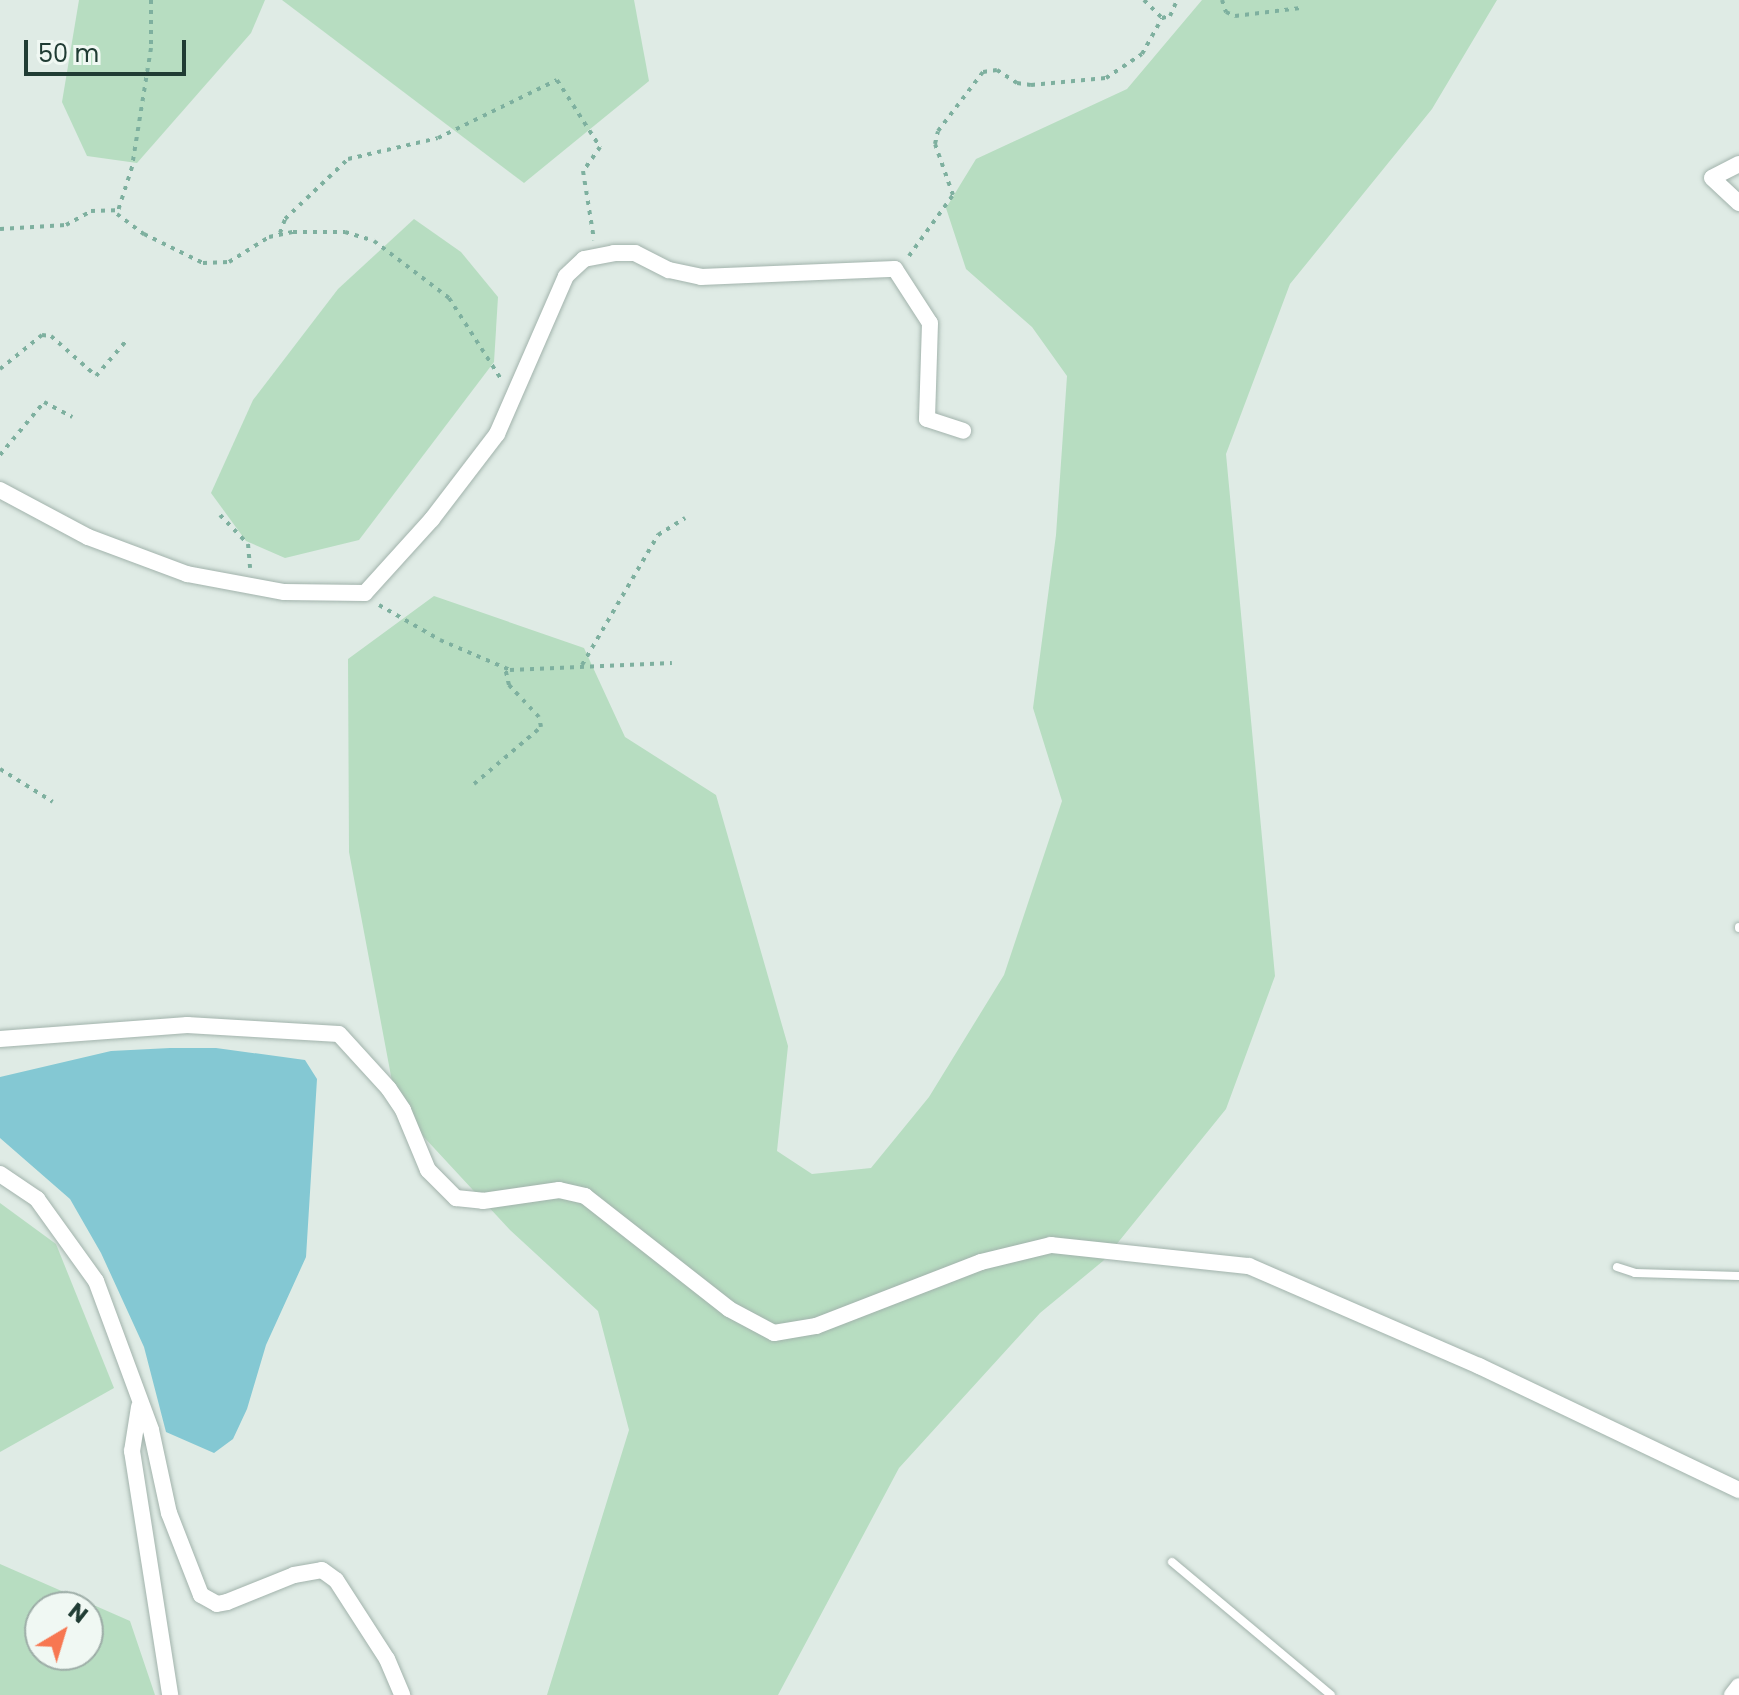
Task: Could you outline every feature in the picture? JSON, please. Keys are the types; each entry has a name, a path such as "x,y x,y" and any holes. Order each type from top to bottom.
{"street":[{"path":"1739,164 1712,178 1739,203"},
{"path":"0,490 88,537 187,574 243,586 365,593 442,507 497,434 566,276 595,255 635,253 669,270 701,277 895,269 930,323 927,419 963,431"},
{"path":"0,1039 187,1025 339,1034 358,1050 403,1110 428,1170 456,1198 483,1201 559,1190 585,1196 729,1309 774,1333 816,1326 981,1262 1051,1245 1249,1266 1466,1361 1739,1490"},
{"path":"0,1174 37,1199 56,1220 96,1281 139,1407 155,1444 169,1513 201,1595 227,1602 294,1575 322,1570 336,1580 378,1646 402,1695"},
{"path":"139,1407 132,1451 170,1695"},
{"path":"1732,1695 1739,1686"}],"lane":[{"path":"1617,1267 1635,1273 1739,1276"},
{"path":"1172,1562 1331,1695"}],"path":[{"path":"116,210 132,167 151,48 151,0"},
{"path":"1144,0 1162,18"},
{"path":"895,269 951,202 953,186 935,138 983,72 997,70 1017,83 1031,85 1106,78 1142,54 1162,18 1170,16 1177,0"},
{"path":"1222,0 1226,12 1235,16 1301,8"},
{"path":"280,234 285,219 348,159 438,138 557,80 600,147 583,171 595,255"},
{"path":"0,229 66,225 91,211 116,210 144,234 203,263 229,262 280,234 360,236 440,288 495,366 505,413"},
{"path":"0,369 42,335 51,336 96,376 126,341"},
{"path":"0,455 44,402 72,417"},
{"path":"220,515 252,552 243,586"},
{"path":"582,665 658,535 685,518"},
{"path":"365,593 440,640 505,668 538,671 582,665 672,663"},
{"path":"474,784 541,727 539,717 509,685 505,668"},
{"path":"0,769 53,802"}],"green space":[{"path":"79,0 265,0 251,33 137,163 87,156 62,102"},
{"path":"282,0 634,0 649,81 524,183"},
{"path":"1202,0 1497,0 1432,109 1290,284 1226,454 1275,976 1226,1109 1103,1261 1040,1313 899,1468 778,1695 547,1695 629,1430 598,1311 510,1230 397,1108 349,852 348,659 434,596 584,648 625,737 716,795 788,1046 777,1151 812,1174 871,1168 929,1097 1004,975 1062,801 1033,708 1056,535 1067,376 1032,327 966,269 946,208 976,159 1127,89"},
{"path":"414,219 461,252 498,297 494,362 359,540 285,558 246,541 211,493 253,400 338,289"},
{"path":"0,1203 56,1244 114,1388 0,1452"},
{"path":"0,1564 62,1591 24,1591 24,1671 104,1671 104,1610 130,1621 155,1695 0,1695"}],"water":[{"path":"216,1048 305,1060 317,1079 306,1257 266,1345 247,1409 233,1439 214,1453 166,1432 144,1347 101,1253 70,1199 0,1138 0,1077 111,1051"}]}
